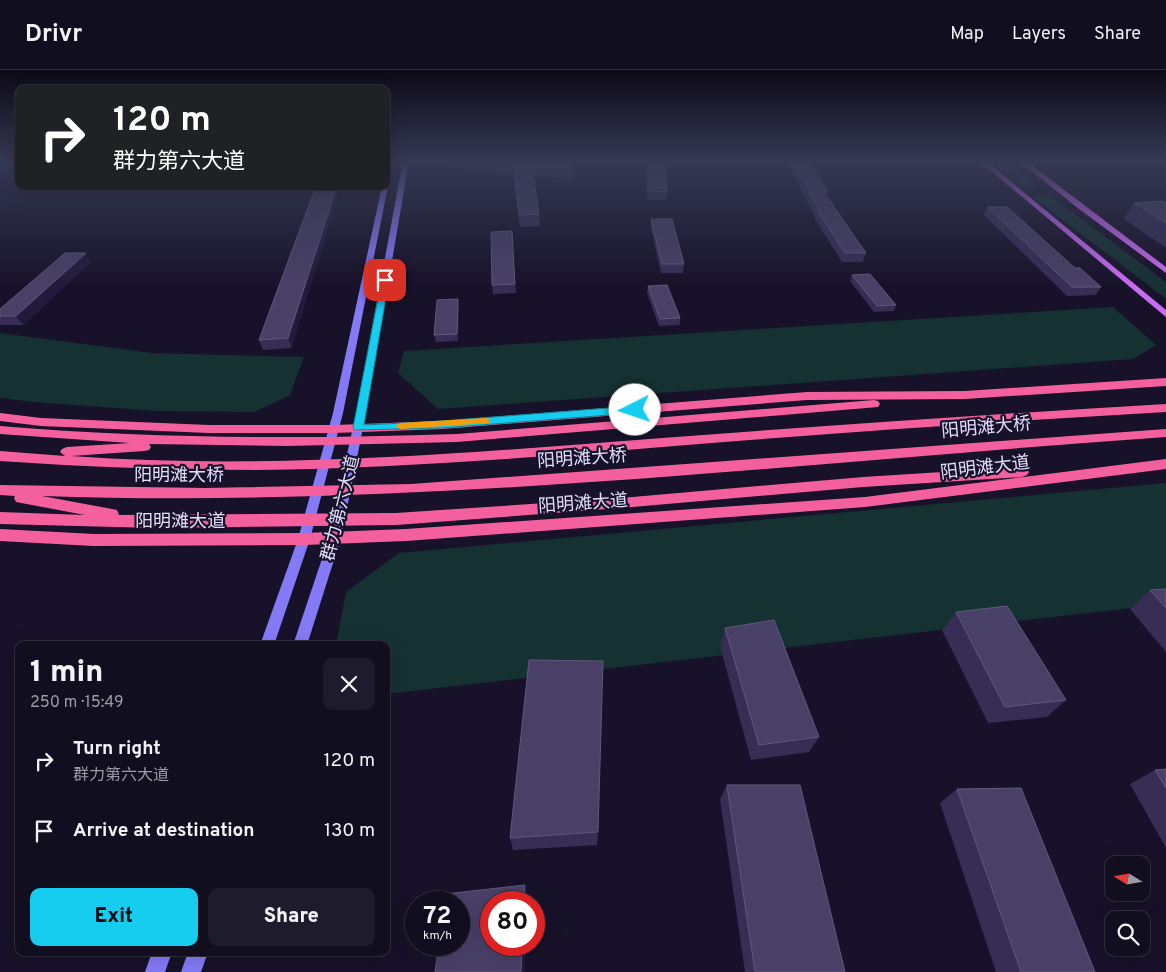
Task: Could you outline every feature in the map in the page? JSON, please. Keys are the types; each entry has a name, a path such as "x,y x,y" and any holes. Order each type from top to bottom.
{"highway":[{"path":"3,456 220,442 458,438 814,410 965,395 1166,382"},
{"path":"0,417 41,422 209,429 334,429 442,425 807,396 965,395"},
{"name":"阳明滩大桥","path":"3,456 188,465 391,462 845,427 1166,408"},
{"path":"0,430 72,436 220,442"},
{"name":"阳明滩大桥","path":"0,490 97,494 245,494 413,489 847,457 1021,442 1166,433"},
{"path":"0,518 155,522 396,518 631,502 863,482 1164,464"},
{"name":"阳明滩大道","path":"0,535 94,540 304,539 406,535 865,502 1164,464"},
{"path":"0,495 155,522"}],"main road":[{"name":"群力第六大道","path":"268,641 304,539 334,429 381,203"},
{"name":"群力第六大道","path":"301,641 335,538 358,428 398,203"},
{"path":"1033,203 1166,314"},
{"path":"1075,203 1166,271"},
{"path":"155,972 161,956"},
{"path":"191,972 197,956"}],"green space":[{"path":"1041,203 1060,203 1166,282 1166,299"},
{"path":"1113,307 1156,345 1133,359 438,409 398,373 404,351"},
{"path":"0,333 152,353 304,357 290,395 255,412 157,411 34,402 0,398"},
{"path":"1166,483 1166,604 390,694 390,641 337,641 346,592 399,553"}],"building":[{"path":"310,203 331,203 288,338 259,340"},
{"path":"518,203 537,203 539,214 519,215"},
{"path":"815,203 831,203 866,253 845,253 817,210 819,210"},
{"path":"1134,203 1166,203 1166,223"},
{"path":"987,207 1007,207 1075,268 1080,268 1101,287 1072,287"},
{"path":"651,219 672,219 684,264 662,264"},
{"path":"512,231 515,284 492,285 491,232"},
{"path":"65,253 86,253 16,316 0,316 0,309"},
{"path":"870,274 896,305 877,306 852,275"},
{"path":"667,285 680,318 660,319 648,286"},
{"path":"458,299 457,334 434,335 437,300"},
{"path":"1166,589 1166,608 1150,590"},
{"path":"1007,606 1066,700 1005,707 956,612"},
{"path":"774,620 819,737 759,745 725,628"},
{"path":"529,660 603,661 598,832 510,838"},
{"path":"1166,769 1166,788 1155,770"},
{"path":"727,785 800,785 845,972 755,972"},
{"path":"1021,788 1095,972 1021,972 957,789"},
{"path":"525,885 525,891 480,891 480,956 522,956 521,972 435,972 437,956 470,956 470,891"}],"slow traffic":[{"path":"400,426 486,421"}],"route":[{"path":"385,280 358,428 442,425 635,410"}]}
